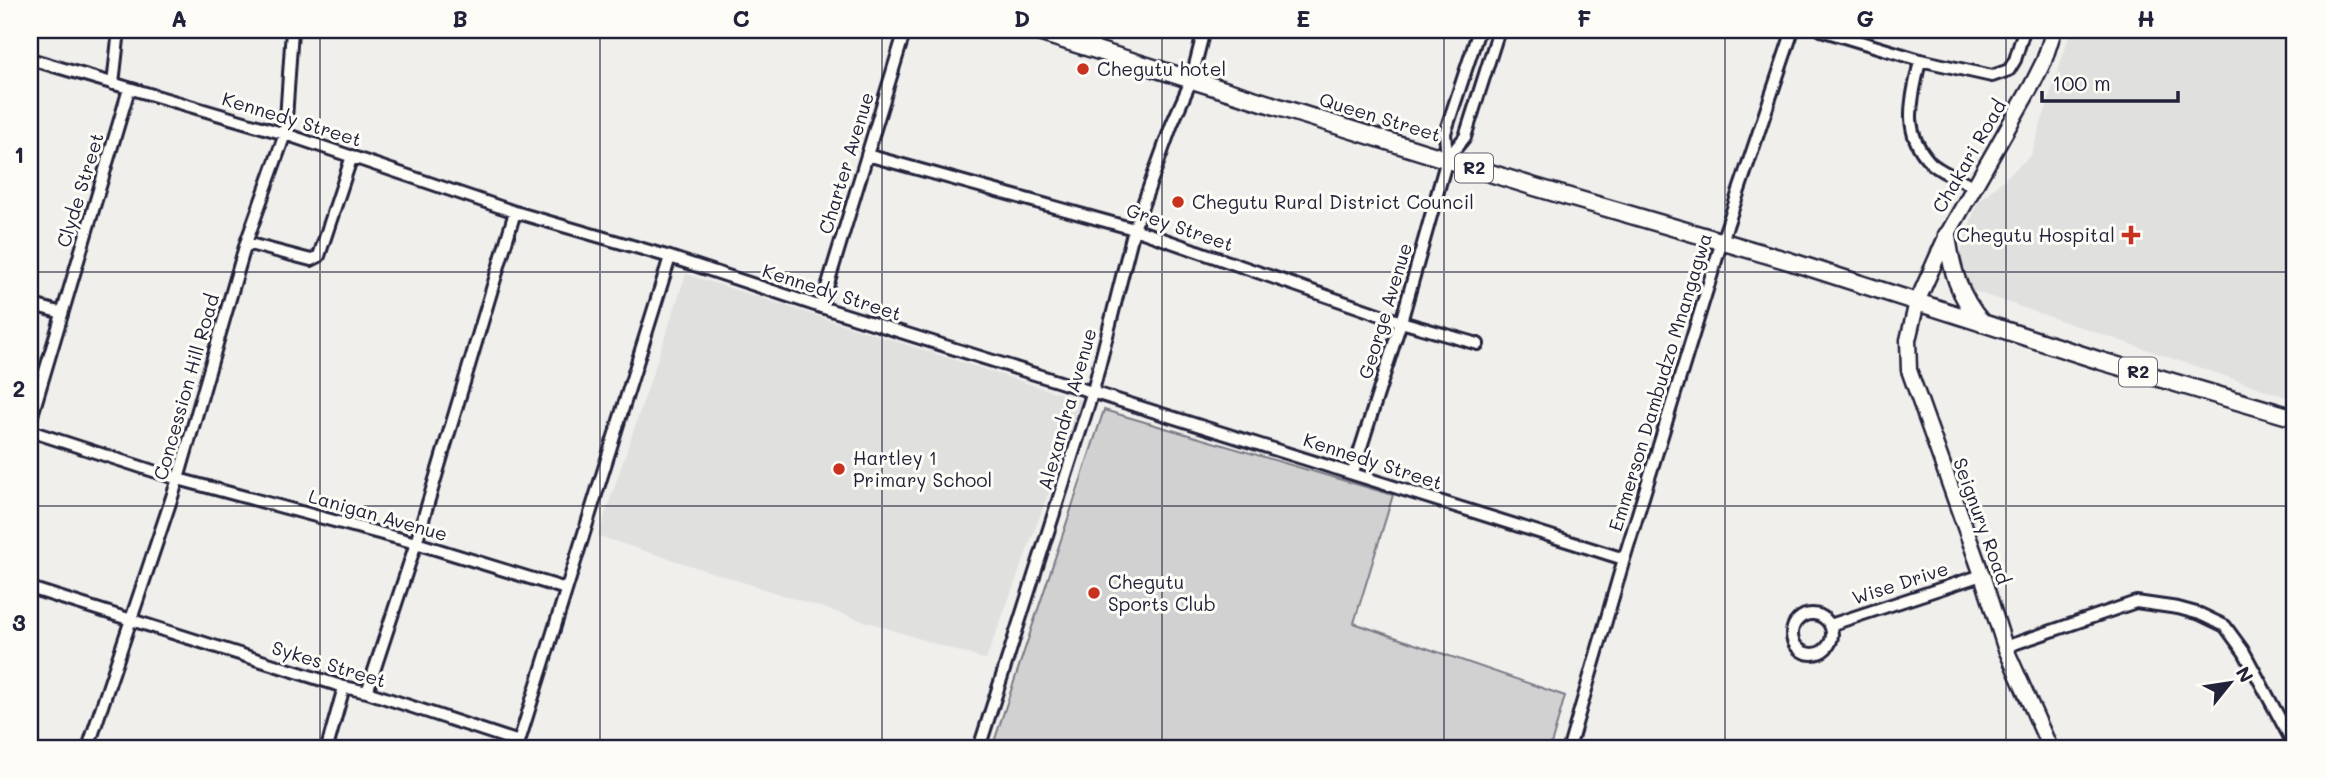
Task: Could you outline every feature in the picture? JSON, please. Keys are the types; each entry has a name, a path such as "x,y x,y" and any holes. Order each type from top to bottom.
{"highway":[{"name":"Queen Street","path":"1032,30 1917,302"},
{"path":"1947,234 1956,280 1972,311 1982,323"},
{"name":"R2","path":"1917,302 2101,361 2295,418"}],"main road":[{"name":"Chakari Road","path":"1917,302 1947,234 2032,85 2044,61 2054,30"},
{"name":"Seignury Road","path":"1917,302 1908,340 1909,370 2005,648 2050,748"}],"street":[{"path":"113,84 119,30"},
{"name":"Concession Hill Road","path":"88,748 178,479 246,243 285,134 292,30"},
{"name":"Charter Avenue","path":"821,307 905,30"},
{"name":"Alexandra Avenue","path":"979,748 1093,391 1135,229 1172,124 1191,81 1204,30"},
{"name":"George Avenue","path":"1353,472 1401,322 1447,159 1444,133 1479,30"},
{"name":"George Avenue","path":"1447,159 1465,137 1499,30"},
{"name":"Emmerson Dambudzo Mnangagwa","path":"1569,748 1722,241 1793,30"},
{"path":"1821,30 1920,60 1992,76 2009,70 2015,60 2024,30"},
{"name":"Kennedy Street","path":"30,60 285,134 515,212 670,257 1624,559"},
{"path":"1920,60 1909,121 1914,138 1930,162 1973,186"},
{"name":"Clyde Street","path":"30,422 129,89"},
{"name":"Grey Street","path":"867,155 1135,229 1401,322 1478,344"},
{"path":"246,243 312,260 319,256 352,156"},
{"path":"367,692 416,543 515,212"},
{"path":"518,745 670,257"},
{"path":"30,304 62,313"},
{"name":"Lanigan Avenue","path":"30,431 178,479 416,543 566,589"},
{"name":"Wise Drive","path":"1830,625 1982,575"},
{"name":"Sykes Street","path":"30,588 129,621 367,692 518,745"},
{"path":"2005,648 2136,602 2200,614 2225,626 2244,652 2295,747"},
{"path":"327,748 344,687"}],"shaded area":[{"name":"Chegutu Hospital","path":"2071,30 2295,30 2295,400 1968,289 1956,267 1977,203 2031,155"},
{"name":"Hartley 1 Primary School","path":"686,274 1083,401 986,660 598,536"},
{"name":"Chegutu Sports Club","path":"1104,410 1393,495 1354,623 1565,696 1550,748 992,748"}],"place":[{"name":"Chegutu hotel","path":"1083,69"},
{"name":"Chegutu Rural District Council","path":"1178,202"},
{"name":"Chegutu Hospital","path":"2131,235"},
{"name":"Hartley 1 Primary School","path":"839,469"},
{"name":"Chegutu Sports Club","path":"1094,593"}]}
